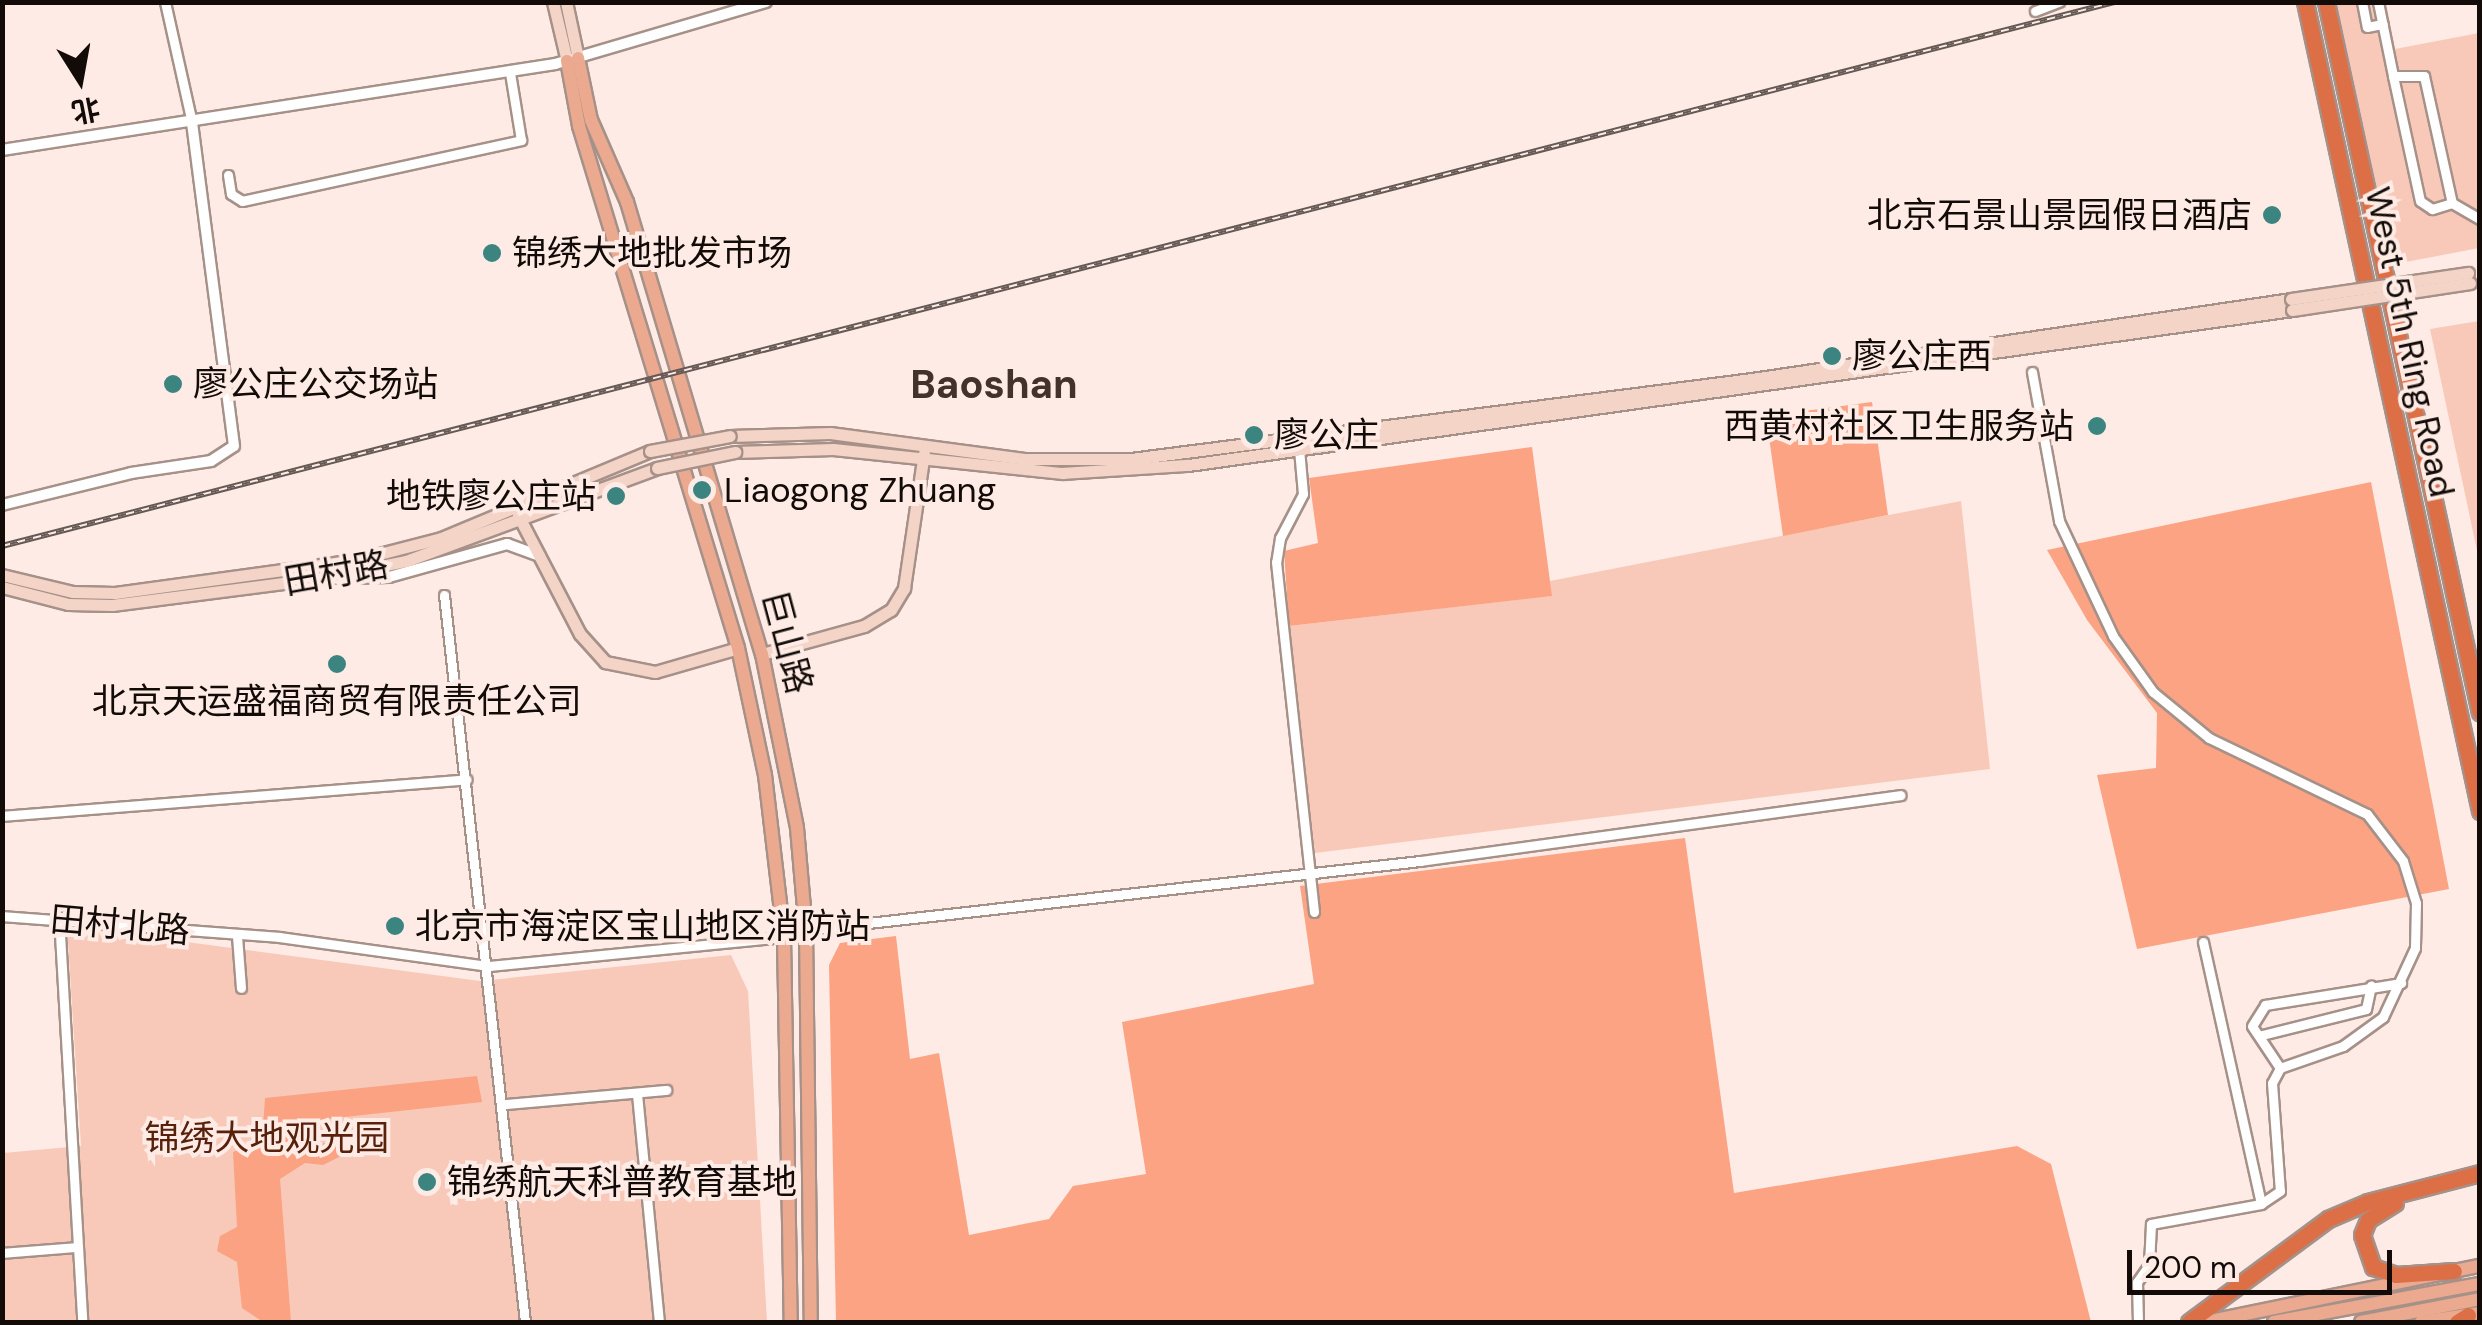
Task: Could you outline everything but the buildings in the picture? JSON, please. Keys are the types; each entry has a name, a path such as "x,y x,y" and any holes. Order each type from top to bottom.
{"highway":[{"name":"West 5th Ring Road","path":"2305,2 2480,811"},
{"name":"West 5th Ring Road","path":"2326,2 2480,713"},
{"path":"2189,1322 2328,1220 2368,1202 2480,1173"},
{"path":"2454,1271 2396,1275 2373,1266 2362,1235 2383,1207 2480,1184"}],"main road":[{"name":"巨山路","path":"553,2 591,120 626,202 762,654 797,828 806,930 811,1322"},
{"name":"巨山路","path":"566,2 579,126 738,648 771,811 784,937 791,1322"},
{"path":"2292,304 2474,277"},
{"name":"田村路","path":"2,587 68,604 112,604 316,579 406,560 650,451 730,436 830,432 1024,459 1131,459 2292,304"},
{"name":"田村路","path":"2,575 59,590 115,593 272,574 401,549 657,468 735,452 833,449 1063,473 1299,449 2292,304"},
{"path":"762,654 864,626 891,610 904,588 926,444"},
{"path":"518,513 590,649 616,668 655,672 738,648"},
{"path":"2206,1322 2480,1266"},
{"path":"2274,1322 2480,1284"},
{"path":"2361,1322 2480,1299"},
{"path":"2421,1322 2468,1317"}],"street":[{"path":"2,505 131,473 211,462 234,446 192,123 165,2"},
{"path":"2,150 510,73 572,59 766,2"},
{"path":"2035,11 2059,2"},
{"path":"2362,2 2367,27 2383,24"},
{"path":"2378,2 2420,200 2432,209 2452,203"},
{"path":"228,175 231,194 242,201 521,140 510,73"},
{"path":"2393,76 2424,76 2452,203 2480,220"},
{"path":"2032,372 2059,521 2112,636 2181,720 2256,763 2348,801 2387,834 2416,903 2415,948 2402,982 2366,1035 2280,1068"},
{"path":"1299,449 1304,494 1280,538 1276,562 1314,912"},
{"path":"316,579 389,577 507,544 540,556"},
{"path":"444,596 489,966 525,1322"},
{"path":"2,816 467,779"},
{"path":"806,930 1310,872 1900,795"},
{"name":"田村北路","path":"2,916 237,936 489,966 784,937"},
{"path":"59,918 82,1322"},
{"path":"237,936 241,988"},
{"path":"2203,942 2261,1204"},
{"path":"2138,1322 2137,1282 2149,1265 2151,1224 2261,1204 2280,1191 2269,1102 2280,1068 2251,1022 2265,1005 2402,982"},
{"path":"2262,1035 2366,1008 2372,986"},
{"path":"504,1104 666,1090"},
{"path":"637,1094 660,1322"},
{"path":"2,1253 77,1247"}],"green space":[{"path":"2334,3 2386,3 2395,49 2479,33 2479,248 2385,266"},
{"path":"2480,321 2479,560 2430,329"},
{"path":"1961,501 1990,769 1315,853 1289,626 1551,596 1550,581"},
{"name":"锦绣大地观光园","path":"67,926 480,981 731,955 748,991 767,1322 3,1322 3,1153 81,1146"}],"shaded area":[{"path":"1872,402 1888,515 1783,536 1766,416"},
{"path":"1532,447 1552,596 1289,626 1284,551 1318,543 1309,478"},
{"path":"2371,482 2449,889 2137,949 2097,775 2156,768 2157,713 2087,620 2047,550"},
{"path":"1685,838 1734,1193 2017,1146 2051,1164 2091,1322 836,1322 829,965 840,943 896,936 910,1059 939,1053 969,1235 1049,1219 1073,1186 1146,1174 1122,1022 1314,984 1300,886"},
{"path":"477,1076 482,1102 308,1121 305,1134 313,1142 341,1145 343,1155 323,1165 305,1163 280,1179 291,1322 263,1322 242,1308 237,1262 217,1251 220,1236 237,1227 233,1152 262,1141 265,1098"}],"railway":[{"path":"2,546 2114,2"}],"place":[{"name":"北京石景山景园假日酒店","path":"2272,215"},
{"name":"锦绣大地批发市场","path":"492,253"},
{"name":"廖公庄西","path":"1832,356"},
{"name":"廖公庄公交场站","path":"173,384"},
{"name":"西黄村社区卫生服务站","path":"2097,426"},
{"name":"廖公庄","path":"1254,435"},
{"name":"Liaogong Zhuang","path":"702,490"},
{"name":"地铁廖公庄站","path":"616,496"},
{"name":"北京天运盛福商贸有限责任公司","path":"337,664"},
{"name":"北京市海淀区宝山地区消防站","path":"395,926"},
{"name":"锦绣航天科普教育基地","path":"427,1182"}],"district":[{"name":"Baoshan","path":"994,384"}]}
